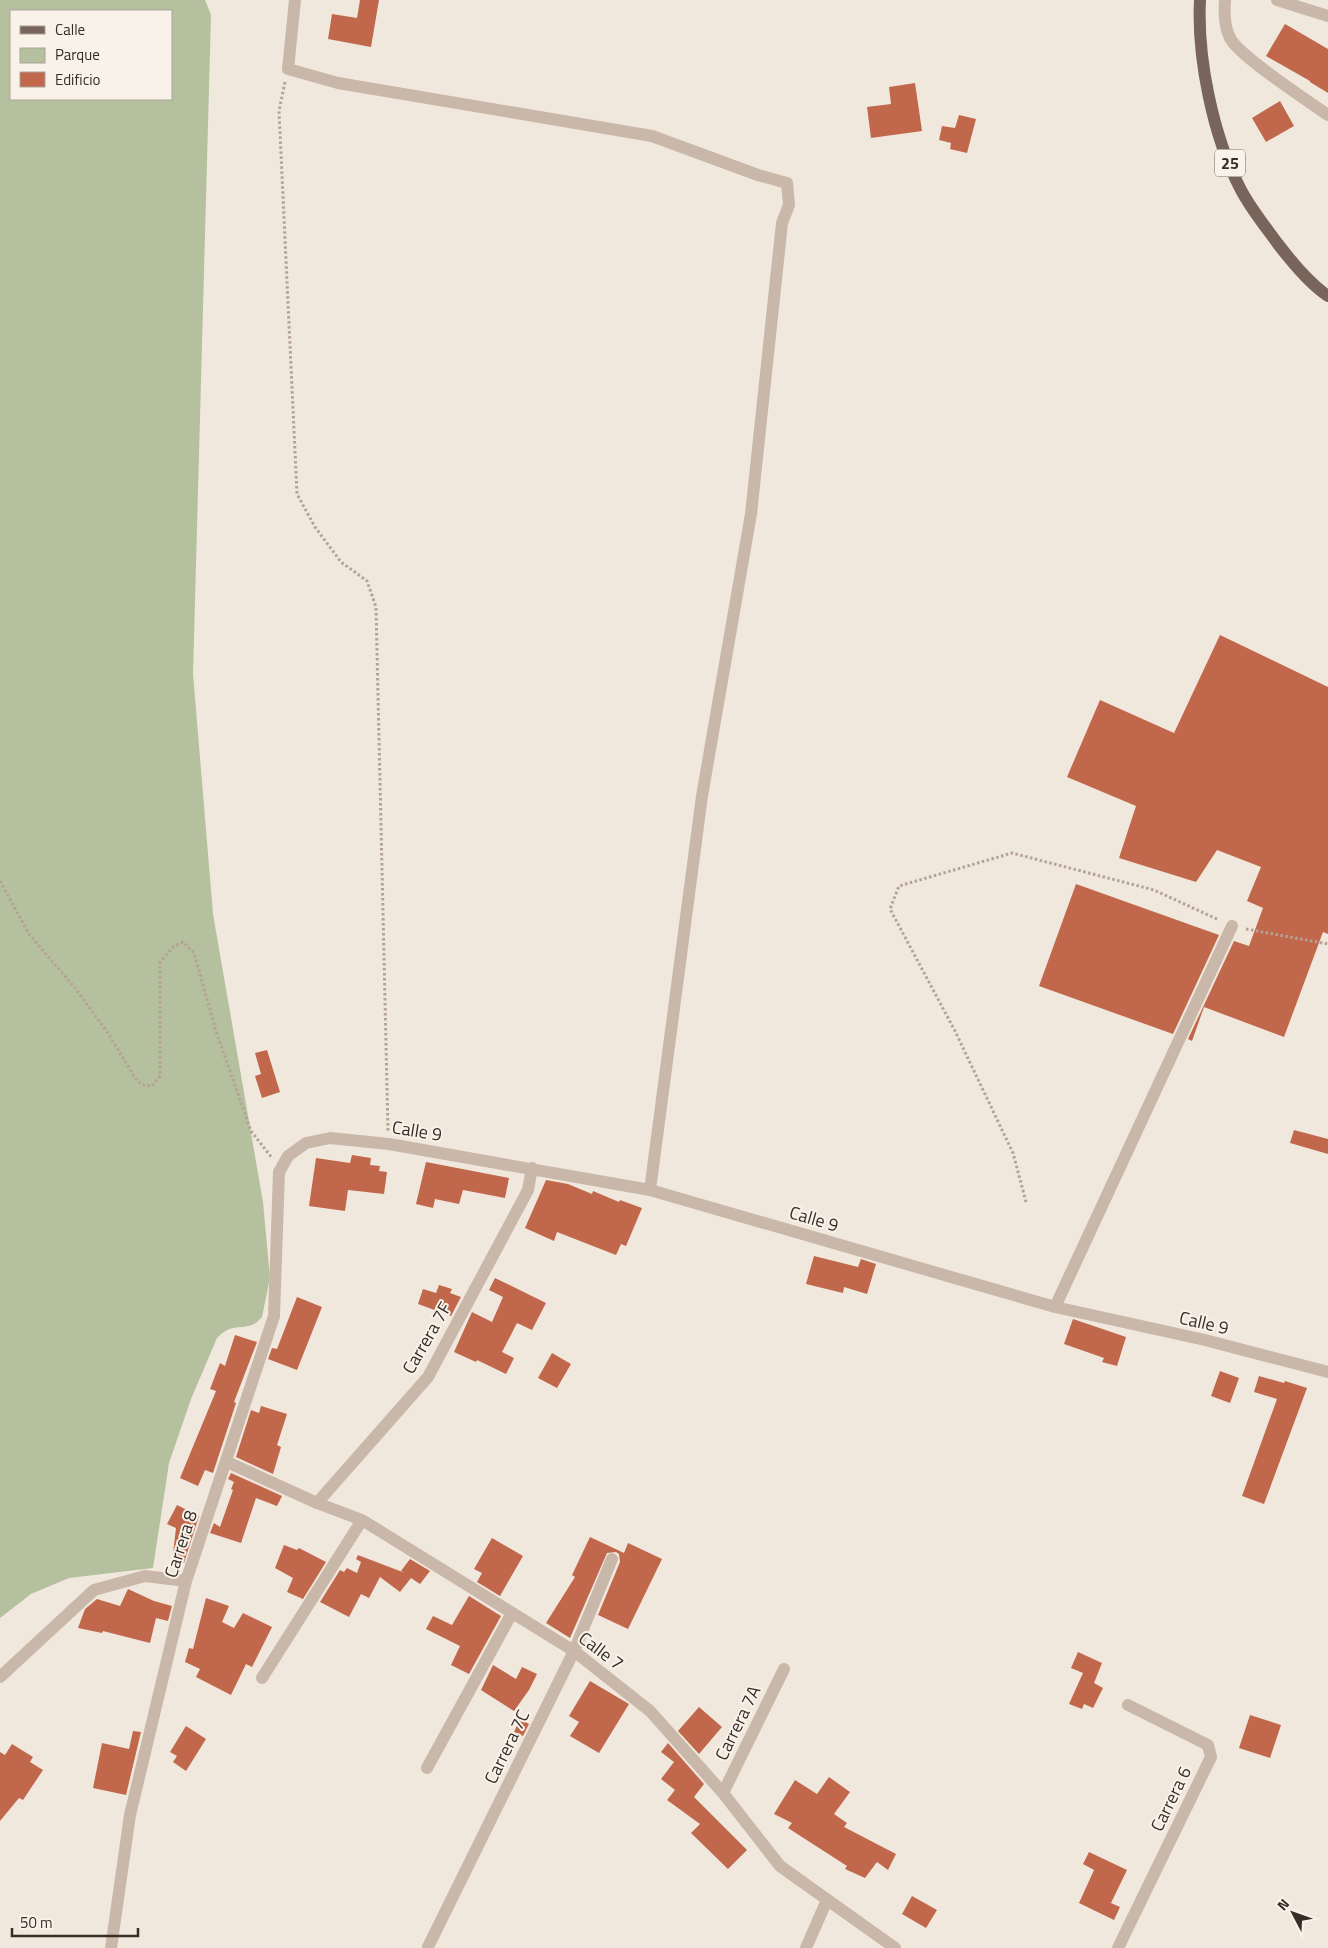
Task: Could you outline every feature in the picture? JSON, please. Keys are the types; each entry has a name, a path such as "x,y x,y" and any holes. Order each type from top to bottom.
{"main road":[{"name":"25","path":"1200,0 1199,19 1205,74 1220,139 1236,180 1260,220 1289,259 1328,296"}],"street":[{"path":"295,0 288,69 338,83 652,136 758,175 787,182 789,205 782,223 751,514 702,796 650,1190"},
{"path":"1225,0 1223,16 1230,39 1245,55 1328,115"},
{"path":"1277,0 1328,16"},
{"path":"1055,1307 1232,926"},
{"name":"Calle 9","path":"288,1156 306,1143 330,1138 388,1144 650,1190 1055,1307 1205,1340 1328,1372"},
{"name":"Carrera 8","path":"111,1948 130,1815 186,1580 227,1462 274,1316 279,1172 288,1156"},
{"name":"Carrera 7F","path":"317,1502 428,1377 528,1190 532,1168"},
{"name":"Calle 7","path":"227,1462 362,1520 574,1651 650,1711 723,1793 780,1866 895,1948"},
{"path":"262,1678 362,1520"},
{"name":"Carrera 7C","path":"428,1947 574,1651 612,1559"},
{"path":"0,1677 94,1590 145,1576 186,1580"},
{"path":"427,1768 512,1613"},
{"name":"Carrera 7A","path":"723,1793 784,1669"},
{"name":"Carrera 6","path":"1118,1948 1211,1757 1208,1745 1128,1705"},
{"path":"806,1948 827,1900"}],"path":[{"path":"288,69 279,111 297,494 314,527 341,562 367,581 376,606 388,1144"},
{"path":"1026,1202 1013,1153 955,1031 890,909 899,886 1012,853 1154,890 1232,926 1328,944"},
{"path":"0,881 29,934 75,988 108,1032 135,1078 142,1085 152,1086 160,1076 160,962 173,947 183,942 194,953 216,1031 251,1131 271,1157 279,1172"}],"green space":[{"path":"0,0 205,0 211,15 193,674 213,914 263,1202 270,1278 262,1317 252,1325 230,1329 217,1338 191,1399 169,1463 153,1568 69,1578 31,1594 0,1618"}],"building":[{"path":"360,0 379,0 371,47 328,39 332,14 357,18"},
{"path":"1285,24 1328,49 1328,93 1266,56"},
{"path":"915,83 922,131 871,138 867,107 891,104 889,87"},
{"path":"1280,101 1294,126 1266,142 1252,118"},
{"path":"959,115 976,119 967,153 950,149 951,143 939,140 942,126 955,128"},
{"path":"1220,635 1328,687 1328,934 1323,932 1284,1037 1204,1007 1192,1041 1188,1039 1234,941 1249,946 1263,908 1247,901 1261,867 1217,850 1196,882 1119,858 1136,806 1067,777 1100,700 1174,733"},
{"path":"1076,884 1219,935 1173,1034 1039,986"},
{"path":"267,1050 280,1092 262,1098 255,1076 261,1074 255,1053"},
{"path":"1294,1130 1328,1139 1328,1154 1290,1143"},
{"path":"352,1155 371,1158 370,1165 380,1166 379,1171 387,1172 384,1194 348,1190 345,1211 309,1206 316,1158 350,1163"},
{"path":"426,1162 509,1178 505,1198 463,1190 459,1204 435,1199 433,1208 416,1204"},
{"path":"546,1180 568,1184 592,1194 593,1191 619,1202 620,1200 642,1208 626,1246 621,1244 616,1255 557,1232 554,1241 525,1228"},
{"path":"814,1256 858,1267 861,1259 876,1264 867,1294 844,1287 843,1293 806,1284"},
{"path":"495,1278 546,1303 532,1330 517,1323 502,1352 514,1358 506,1374 477,1360 476,1362 454,1352 472,1312 492,1322 503,1297 489,1290"},
{"path":"439,1285 452,1289 450,1293 461,1297 451,1316 418,1304 423,1289 436,1293"},
{"path":"297,1297 322,1307 297,1370 268,1359 272,1348 277,1349"},
{"path":"1073,1319 1126,1337 1117,1366 1102,1362 1104,1358 1064,1344"},
{"path":"235,1335 257,1342 234,1402 236,1403 213,1473 205,1470 198,1486 180,1478 216,1391 210,1389 220,1363 225,1366"},
{"path":"552,1353 571,1364 557,1388 538,1378"},
{"path":"1220,1371 1239,1378 1230,1403 1211,1396"},
{"path":"1259,1376 1307,1388 1264,1504 1242,1496 1277,1399 1254,1392"},
{"path":"261,1406 287,1414 277,1445 281,1447 273,1474 236,1457 251,1410 259,1413"},
{"path":"231,1473 282,1496 277,1506 256,1498 241,1543 210,1533 214,1523 220,1527 233,1490 231,1489 234,1482 228,1479"},
{"path":"177,1505 199,1516 184,1563 172,1562 176,1528 167,1524"},
{"path":"590,1537 624,1553 628,1543 662,1559 628,1629 598,1615 620,1562 619,1554 616,1552 607,1553 570,1638 546,1623 575,1577 572,1575"},
{"path":"492,1538 523,1556 500,1596 477,1582 482,1573 474,1569"},
{"path":"284,1545 297,1550 299,1548 326,1562 303,1599 287,1592 293,1578 275,1568"},
{"path":"358,1555 405,1573 401,1571 410,1559 430,1571 420,1584 411,1578 400,1592 380,1577 369,1598 361,1594 349,1617 320,1602 340,1570 344,1572 347,1568 357,1573 361,1562 356,1559"},
{"path":"128,1589 154,1601 172,1606 168,1621 156,1618 150,1643 103,1631 102,1633 78,1628 85,1609 97,1599 120,1606"},
{"path":"469,1596 501,1616 469,1674 451,1665 460,1646 426,1629 433,1616 452,1625"},
{"path":"206,1598 229,1606 222,1622 234,1628 243,1613 272,1627 252,1667 246,1664 231,1695 196,1677 200,1669 185,1662 189,1648 193,1649"},
{"path":"1078,1652 1102,1663 1094,1683 1103,1688 1093,1708 1084,1704 1082,1709 1069,1704 1083,1673 1071,1668"},
{"path":"493,1665 516,1679 522,1667 537,1674 529,1690 514,1711 481,1690"},
{"path":"590,1681 629,1704 599,1753 570,1736 579,1722 569,1716"},
{"path":"699,1707 722,1727 699,1754 678,1731"},
{"path":"1250,1715 1281,1725 1270,1758 1239,1748"},
{"path":"520,1719 529,1724 523,1736 514,1732"},
{"path":"186,1726 206,1739 186,1771 173,1762 177,1756 170,1752"},
{"path":"133,1731 141,1732 126,1795 93,1788 102,1743 129,1749"},
{"path":"668,1743 704,1784 694,1797 747,1850 728,1869 691,1833 700,1824 667,1800 675,1790 661,1779 674,1762 661,1752"},
{"path":"12,1744 33,1757 30,1762 43,1770 23,1800 19,1798 0,1821 0,1752 5,1755"},
{"path":"829,1777 850,1792 834,1814 847,1823 844,1827 896,1854 888,1870 877,1862 865,1878 845,1869 847,1866 788,1828 792,1823 774,1814 795,1780 817,1794"},
{"path":"1089,1852 1127,1870 1111,1903 1120,1907 1114,1920 1079,1903 1094,1870 1083,1864"},
{"path":"912,1896 937,1910 926,1928 902,1914"}]}
